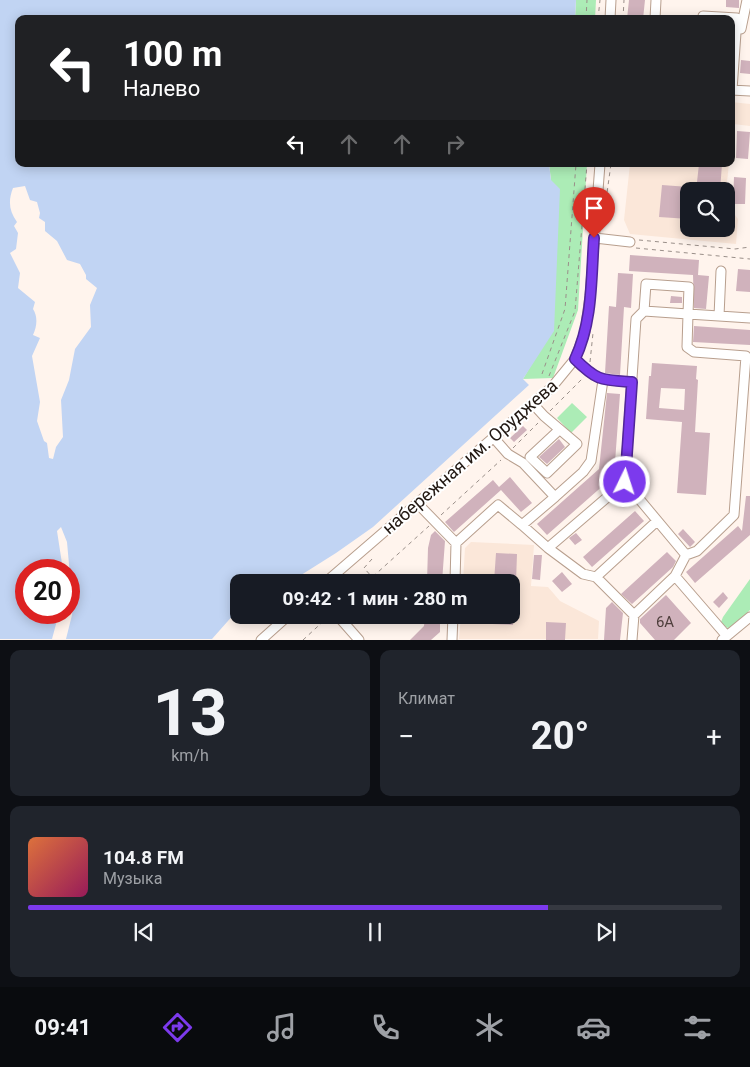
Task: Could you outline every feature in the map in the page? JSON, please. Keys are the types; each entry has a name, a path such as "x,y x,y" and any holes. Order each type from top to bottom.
{"street":[{"path":"610,15 611,0"},
{"path":"655,15 656,0"},
{"path":"735,74 741,27 747,0"},
{"path":"735,18 737,18 735,54"},
{"path":"735,90 750,92"},
{"name":"набережная им. Оруджева","path":"335,574 533,404 564,374 575,359 582,344 588,318 600,167"},
{"path":"594,238 632,243"},
{"path":"719,316 721,270"},
{"path":"632,640 634,615 675,576 686,555 697,550 734,515 746,356 694,352 687,347 689,287 646,284 644,311 636,319 625,482 686,555"},
{"path":"644,311 750,318"},
{"path":"575,359 587,371 603,380 632,382"},
{"path":"522,525 583,472 591,461 603,380"},
{"path":"533,404 559,430 577,444 547,473 530,457 559,430"},
{"path":"494,437 508,454 523,463 555,497"},
{"path":"548,548 625,482"},
{"path":"418,502 456,543"},
{"path":"454,574 456,543 498,505 548,548 583,574 596,577 634,615"},
{"path":"596,577 657,521"},
{"path":"675,576 724,637 750,617"},
{"path":"261,640 279,624"},
{"path":"345,624 359,640"},
{"path":"452,640 453,624"}],"path":[{"path":"586,15 587,0"},
{"path":"598,15 600,0"},
{"path":"623,15 624,0"},
{"path":"542,374 565,309 576,167"},
{"path":"549,376 575,311 587,167"},
{"path":"606,201 611,167"},
{"path":"632,243 735,249 750,246"},
{"path":"632,243 750,259"},
{"path":"376,574 508,454 544,416 583,380 587,371 594,326"},
{"path":"370,574 364,568 372,559"},
{"path":"303,640 320,624"}],"shaded area":[{"path":"735,102 750,104 750,126 735,124"},
{"path":"630,167 729,167 727,182 680,182 680,237 735,237 735,215 738,219 736,244 630,234 624,220"},
{"path":"471,542 534,545 531,586 548,587 560,601 599,621 598,639 459,639 460,624 520,624 520,574 463,574 465,548"}],"green space":[{"path":"576,0 596,0 595,15 575,15"},
{"path":"549,167 587,167 578,310 553,378 523,379 534,360 551,180"},
{"path":"572,403 587,417 571,433 557,418"},
{"path":"750,579 750,610 730,629 721,622 723,617"}],"water":[{"path":"0,0 576,0 575,15 15,15 15,167 549,167 551,180 560,189 554,331 523,379 529,385 373,527 303,574 230,574 230,619 212,639 66,639 70,624 80,624 80,559 69,559 67,542 61,527 57,531 61,559 15,559 15,624 56,624 52,639 0,639","holes":["25,186 30,200 37,202 40,213 39,218 45,222 45,231 57,241 67,260 80,264 86,279 97,288 90,305 91,327 75,349 69,380 61,400 63,437 56,447 53,459 49,458 47,443 44,441 37,421 40,402 32,356 40,338 33,335 36,322 36,315 33,309 35,302 18,288 20,273 10,253 16,249 18,233 14,226 17,222 10,206 13,188"]}],"building":[{"path":"629,0 645,0 643,15 627,15"},
{"path":"726,0 739,0 739,8 726,7"},
{"path":"741,60 750,61 750,74 740,73"},
{"path":"737,131 750,132 748,159 736,158"},
{"path":"699,167 722,167 721,182 697,182"},
{"path":"734,177 746,178 745,204 735,204"},
{"path":"662,185 680,186 680,218 659,217"},
{"path":"630,255 699,260 698,275 709,276 706,309 694,308 693,275 629,271"},
{"path":"738,269 750,270 750,292 736,291"},
{"path":"618,273 633,274 631,308 624,307 620,375 605,373 609,306 616,307"},
{"path":"671,296 682,297 682,303 670,303"},
{"path":"694,326 750,330 750,345 693,342"},
{"path":"652,363 697,366 695,432 710,433 706,495 677,493 682,422 646,419 649,376 651,376","holes":["661,388 685,389 684,410 659,408"]},
{"path":"607,393 620,394 614,476 547,535 537,524 599,469"},
{"path":"523,426 527,430 514,442 510,438"},
{"path":"559,439 565,447 547,464 539,457"},
{"path":"510,477 532,503 521,512 501,490 454,532 445,522 493,480 499,487"},
{"path":"746,496 750,496 750,535 695,583 686,572 738,526 742,531"},
{"path":"635,511 644,521 592,567 583,557"},
{"path":"683,529 695,542 690,547 678,534"},
{"path":"435,531 445,541 443,574 427,574 428,548 431,535"},
{"path":"576,533 582,540 575,545 569,538"},
{"path":"667,552 676,561 673,567 632,604 621,594"},
{"path":"496,553 517,554 516,574 495,574"},
{"path":"534,555 542,555 540,580 532,579"},
{"path":"562,572 572,584 562,592 552,581"},
{"path":"723,592 728,598 719,608 713,602"},
{"path":"666,595 691,623 674,640 655,640 640,623 640,619"},
{"path":"612,602 623,613 620,640 604,640 606,608"},
{"path":"546,622 566,623 565,640 546,640"},
{"path":"424,624 440,624 440,632 431,640 410,640"}],"route":[{"path":"594,238 588,318 582,344 575,359 587,371 603,380 632,382 625,482"}]}
